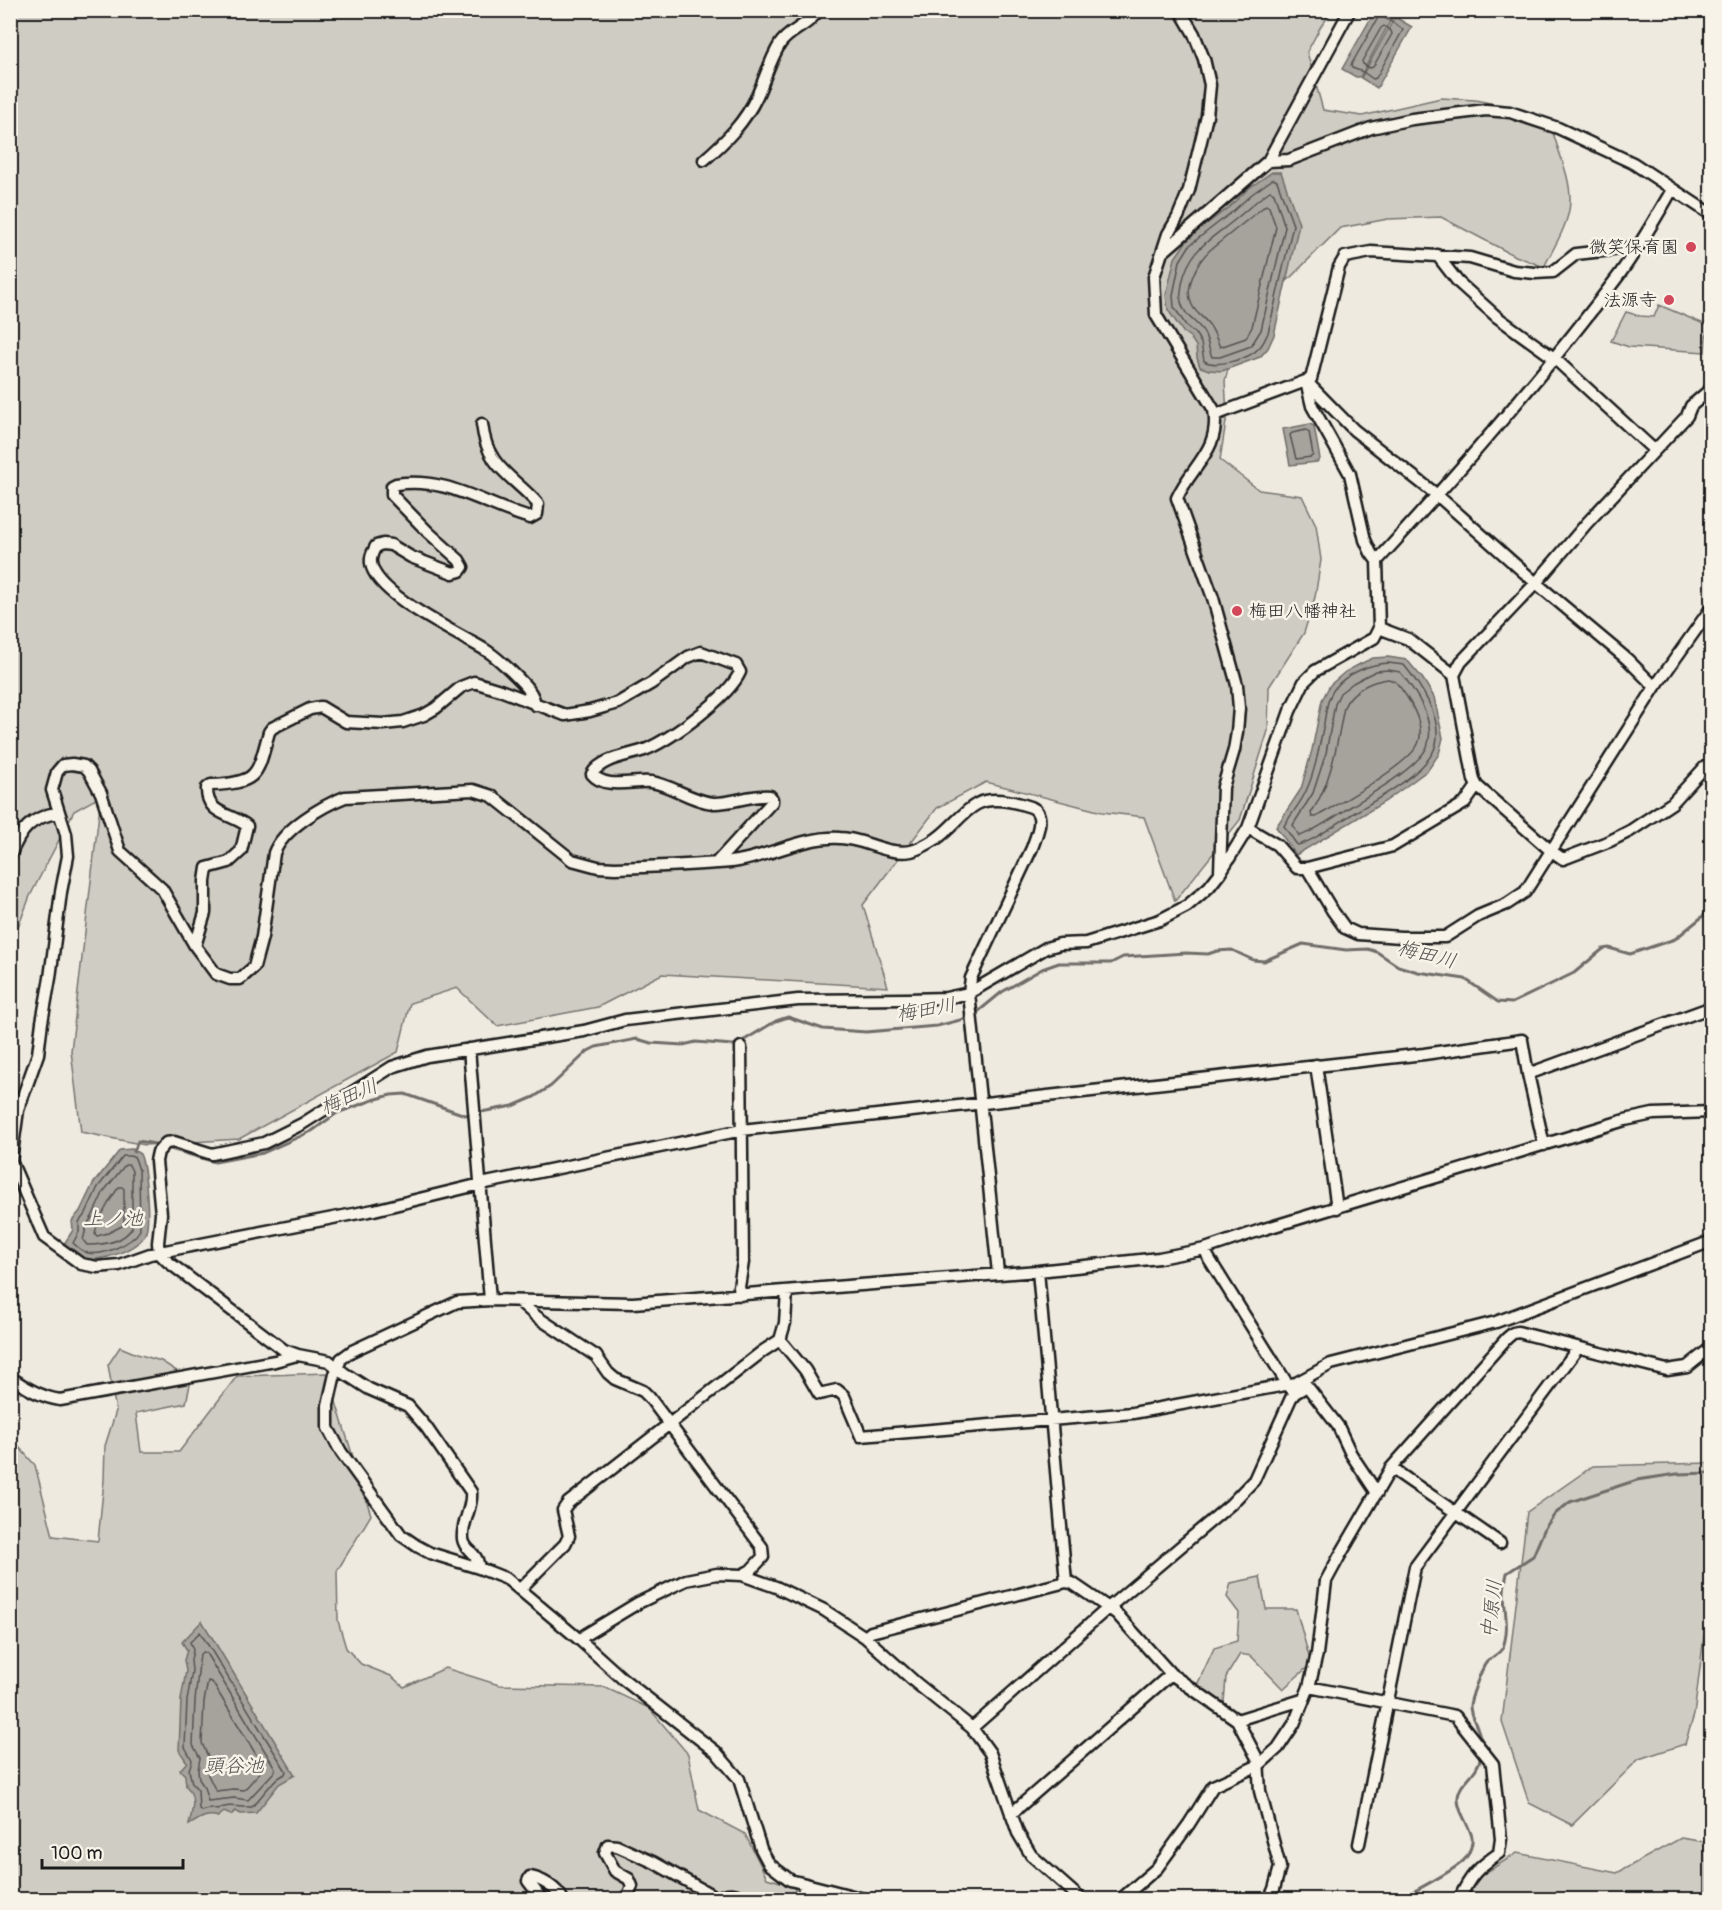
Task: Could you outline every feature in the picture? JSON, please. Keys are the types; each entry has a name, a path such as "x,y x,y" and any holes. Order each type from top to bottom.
{"street":[{"path":"704,160 730,137 744,120 781,43 818,10"},
{"path":"1180,10 1194,34 1204,59 1210,85 1207,116 1190,190 1168,234 1155,277 1156,315 1215,415 1215,430 1211,446 1183,485 1177,498 1213,598 1237,685 1239,708 1237,732 1223,787 1220,873"},
{"path":"1162,252 1268,161 1350,10"},
{"path":"1268,161 1289,160 1371,128 1412,119 1486,110 1510,112 1558,128 1633,164 1712,215"},
{"path":"1377,561 1437,495 1554,358 1619,275 1672,190"},
{"path":"1215,415 1311,379 1339,267 1345,257 1371,252 1437,255 1470,258 1514,271 1534,273 1553,272 1576,254 1638,247"},
{"path":"1437,255 1458,282 1497,317 1554,358 1654,450"},
{"path":"1306,381 1354,430 1437,495 1536,583 1627,658 1655,687"},
{"path":"479,1568 476,1558 463,1540 472,1499 468,1487 426,1427 408,1406 369,1389 329,1361 284,1350 159,1253 161,1214 156,1161 163,1145 174,1142 212,1154 264,1143 302,1124 392,1066 427,1056 584,1031 625,1020 798,1000 946,998 969,993 1046,948 1060,944 1086,943 1166,917 1187,906 1220,873 1248,828 1290,711 1304,682 1315,671 1374,638 1379,628 1377,561 1365,540 1350,474 1312,406 1306,381"},
{"path":"1712,388 1691,406 1687,416 1461,662 1454,675 1477,786 1563,859 1630,831 1672,803 1705,767 1712,766"},
{"path":"482,424 488,451 500,469 538,504 537,514 530,518 522,516 468,493 433,483 396,484 392,486 392,495 459,560 463,567 460,571 453,573 411,557 392,545 383,544 376,546 371,555 371,565 378,579 390,591 501,662 523,684 534,699 535,705"},
{"path":"1307,868 1345,928 1358,934 1445,937 1478,916 1507,904 1525,892 1655,687 1712,607"},
{"path":"1379,628 1408,639 1454,675"},
{"path":"195,946 205,913 207,868 229,862 241,852 247,826 212,806 207,796 207,788 241,783 255,774 259,769 272,728 310,709 321,707 346,722 383,724 403,722 424,715 461,687 474,682 565,715 618,703 652,683 688,657 701,652 736,664 740,672 736,681 718,699 677,732 647,749 603,764 592,774 598,779 616,783 651,782 684,795 714,803 770,796 772,802 716,863"},
{"path":"998,1273 981,1104 969,993 971,978 1032,848 1040,819 1037,811 1032,808 990,800 978,803 944,834 914,851 905,852 882,848 841,837 812,840 747,859 716,863 615,868 598,867 572,860 492,796 472,790 345,797 333,802 298,825 277,845 255,967 240,979 230,979 216,974 195,946 162,889 120,850 101,793 95,780 84,766 63,765 57,772 52,790 66,834 68,856 38,1054 18,1110 11,1161 44,1237 81,1264 97,1267 119,1265 159,1253 374,1210 481,1184 742,1130 981,1104 1316,1065 1424,1054 1522,1040 1544,1145"},
{"path":"1248,828 1277,845 1297,868 1307,868 1393,846 1465,803 1477,786"},
{"path":"10,856 23,831 30,823 38,817 59,812"},
{"path":"1528,1074 1712,1007"},
{"path":"741,1047 743,1262 739,1287 741,1295"},
{"path":"469,1049 490,1300"},
{"path":"1316,1065 1336,1208"},
{"path":"868,1899 790,1880 769,1864 761,1849 739,1779 716,1752 623,1679 507,1579 430,1553 402,1535 341,1452 328,1428 328,1406 341,1359 352,1351 457,1302 490,1300 633,1303 1038,1271 1159,1258 1205,1250 1261,1230 1625,1120 1653,1114 1712,1112"},
{"path":"1291,1389 1296,1383 1331,1364 1496,1322 1712,1241"},
{"path":"972,1728 1231,1504 1254,1480 1291,1398 1291,1389 1205,1250"},
{"path":"1038,1271 1065,1582"},
{"path":"520,1588 565,1544 569,1536 563,1510 568,1503 780,1340 785,1323 787,1292"},
{"path":"520,1302 537,1317 596,1356 615,1379 643,1391 762,1547 763,1557 751,1570 742,1575"},
{"path":"1496,1322 1507,1338"},
{"path":"1120,1899 1157,1868 1213,1786 1259,1764 1284,1740 1294,1724 1309,1687 1317,1654 1326,1581 1391,1468 1507,1338 1518,1332 1667,1370 1687,1367 1712,1347"},
{"path":"780,1340 805,1370 819,1394 837,1390 844,1396 861,1436 1133,1413 1307,1386 1338,1426 1351,1454 1377,1493"},
{"path":"1359,1844 1415,1567 1578,1348"},
{"path":"10,1377 37,1394 60,1400 298,1355"},
{"path":"1391,1468 1500,1543"},
{"path":"581,1641 585,1635 638,1603 686,1580 717,1574 742,1575 776,1587 824,1610 865,1637 916,1683 972,1728 990,1753 1018,1833 1031,1854 1082,1899"},
{"path":"865,1637 871,1632 1065,1582 1072,1583 1116,1613 1171,1674 1237,1720 1259,1764 1260,1791 1280,1867 1269,1899"},
{"path":"1011,1814 1171,1674"},
{"path":"1309,1687 1455,1716 1493,1764 1501,1839 1499,1853 1477,1869 1459,1899"},
{"path":"1237,1720 1302,1700"},
{"path":"627,1899 632,1886 628,1879 615,1871 605,1853 608,1845 617,1846 653,1862 717,1898 731,1893 746,1899"},
{"path":"540,1899 528,1881 530,1877 545,1883 560,1893 563,1899"},
{"path":"803,1884 806,1899"}],"shaded area":[{"path":"11,11 1333,11 1321,26 1307,52 1323,110 1362,116 1441,98 1475,100 1515,108 1552,129 1568,183 1569,210 1544,267 1513,255 1441,217 1388,219 1340,228 1276,292 1234,346 1225,381 1227,415 1220,460 1259,490 1302,496 1316,525 1321,560 1315,597 1304,633 1269,687 1268,731 1240,820 1175,901 1144,817 1102,812 986,782 937,808 863,905 888,987 662,974 598,1007 497,1026 457,988 410,1003 398,1052 239,1139 145,1145 81,1132 71,1051 101,796 74,811 30,896 17,930 11,960"},
{"path":"1659,305 1711,327 1706,337 1705,352 1629,347 1611,341 1626,312 1654,317"},
{"path":"120,1347 161,1361 191,1380 186,1403 136,1413 141,1452 179,1452 237,1376 327,1373 371,1515 337,1571 338,1621 346,1648 361,1664 391,1676 404,1687 445,1668 499,1685 604,1687 649,1708 688,1754 699,1810 745,1834 767,1878 794,1886 797,1899 11,1899 10,1437 35,1465 53,1536 98,1541 105,1446 116,1411 108,1365"},
{"path":"1711,1463 1711,1609 1704,1636 1694,1715 1685,1744 1639,1759 1572,1825 1529,1803 1502,1722 1527,1512 1593,1466"},
{"path":"1260,1577 1266,1609 1296,1609 1311,1664 1283,1689 1251,1656 1240,1654 1226,1677 1224,1703 1210,1697 1197,1685 1214,1648 1237,1641 1239,1613 1227,1597 1231,1583"},
{"path":"1681,1838 1711,1843 1711,1899 1442,1900 1517,1853 1617,1873"}],"water":[{"path":"1375,11 1384,11 1393,16 1360,77 1356,77 1342,69"},
{"path":"1395,17 1412,27 1377,88 1361,78"},
{"path":"1272,172 1281,172 1299,224 1274,335 1268,348 1260,357 1222,371 1200,367 1196,346 1168,310 1166,295 1175,258 1196,232"},
{"path":"1310,424 1314,426 1320,459 1317,462 1290,465 1283,429"},
{"path":"1388,657 1407,660 1434,697 1443,738 1439,754 1428,770 1386,801 1296,855 1276,827 1301,789 1322,700 1330,685 1345,672 1373,658"},
{"name":"上ノ池","path":"132,1149 140,1154 146,1181 146,1232 136,1244 118,1254 98,1259 80,1257 64,1244 73,1230 72,1221 80,1211 93,1184 120,1150"},
{"name":"頭谷池","path":"202,1621 295,1775 279,1784 256,1813 241,1814 235,1811 231,1815 224,1812 218,1817 207,1816 189,1825 193,1799 186,1786 185,1775 180,1770 187,1762 179,1750 181,1700 186,1671 184,1660 187,1650 182,1642"}],"waterway":[{"name":"梅田川","path":"974,1015 1002,992 1042,969 1059,963 1111,963 1123,957 1208,954 1232,950 1253,960 1264,961 1303,944 1346,950 1368,949 1377,952 1398,966 1418,972 1465,979 1498,1002 1512,1003 1574,973 1603,949 1609,948 1630,954 1675,939 1702,917 1712,904"},
{"name":"梅田川","path":"167,1148 215,1162 263,1153 312,1131 337,1113 391,1095 405,1094 465,1115 513,1106 534,1097 551,1086 588,1051 596,1047 637,1039 651,1043 683,1045 696,1042 733,1045 776,1021 788,1017 823,1029 866,1032 937,1026 968,1018"},
{"name":"梅田川","path":"134,1152 138,1141 161,1145"},
{"name":"中原川","path":"1481,1744 1470,1706 1484,1666 1498,1654 1505,1640 1504,1592 1507,1573 1533,1556 1545,1528 1555,1514 1570,1502 1637,1480 1677,1474 1712,1473"},
{"name":"中原川","path":"1398,1900 1453,1869 1468,1854 1472,1845 1472,1837 1459,1807 1458,1797 1462,1786 1477,1767 1481,1754"}],"place":[{"name":"微笑保育園","path":"1691,247"},
{"name":"法源寺","path":"1669,300"},
{"name":"梅田八幡神社","path":"1237,611"}]}
